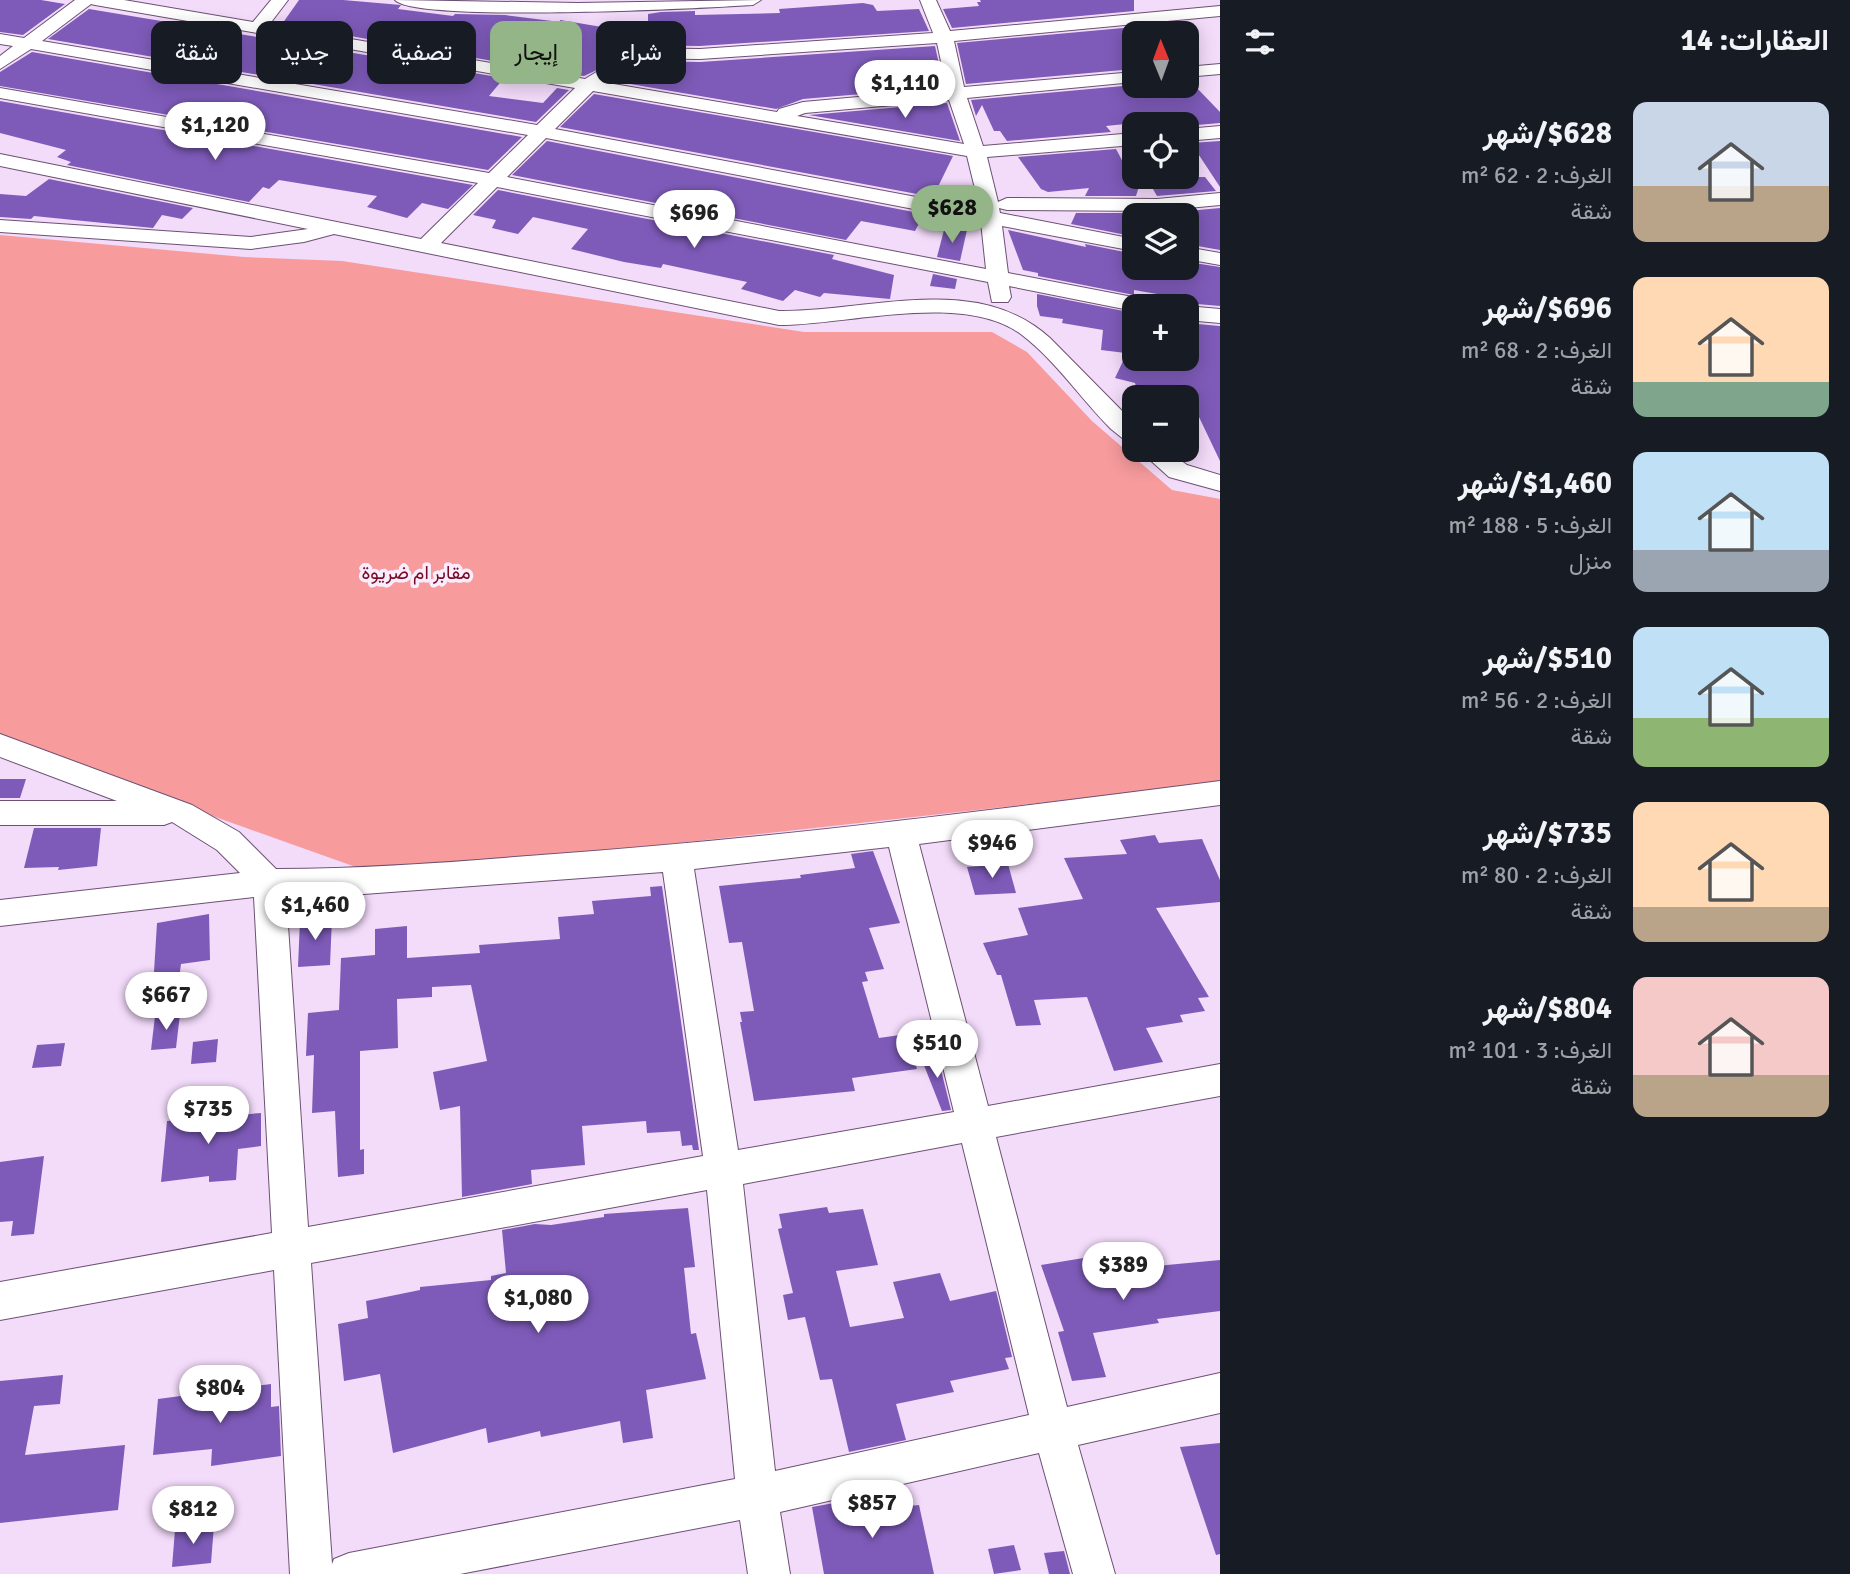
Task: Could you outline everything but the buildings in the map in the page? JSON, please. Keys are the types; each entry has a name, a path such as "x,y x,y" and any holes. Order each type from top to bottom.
{"street":[{"path":"0,64 86,0"},
{"path":"95,0 256,27"},
{"path":"263,21 280,0"},
{"path":"403,0 482,8 753,0"},
{"path":"928,0 944,37 990,210 1002,315"},
{"path":"427,245 589,86 625,46 709,53 944,37 1204,8 1220,26"},
{"path":"0,39 990,210 1122,242"},
{"path":"353,44 976,152 1122,140"},
{"path":"1199,72 1217,73"},
{"path":"777,119 791,110 803,107 1122,78"},
{"path":"0,93 494,180 1122,302"},
{"path":"1199,134 1220,132"},
{"path":"0,160 779,318 807,318 932,306 1002,315 1030,331 1122,425"},
{"path":"990,210 1145,205 1220,198"},
{"path":"0,226 251,243 304,236 336,228"},
{"path":"1199,255 1220,259"},
{"path":"1199,314 1220,316"},
{"path":"1166,462 1178,471 1220,483"},
{"path":"0,745 181,813 228,841 269,882 311,1574"},
{"path":"0,913 269,882 350,882 677,858 901,834 1220,793"},
{"path":"0,813 181,813"},
{"path":"901,834 1053,1430 1094,1574"},
{"path":"677,858 723,1168 757,1496 769,1574"},
{"path":"0,1301 1220,1080"},
{"path":"349,1574 757,1496 1220,1393"}],"green space":[{"name":"مقابر ام ضريوة","path":"0,235 244,257 342,261 804,332 992,332 1027,352 1092,421 1122,447 1122,462 1140,462 1172,490 1220,499 1220,783 381,876 0,740"}]}
